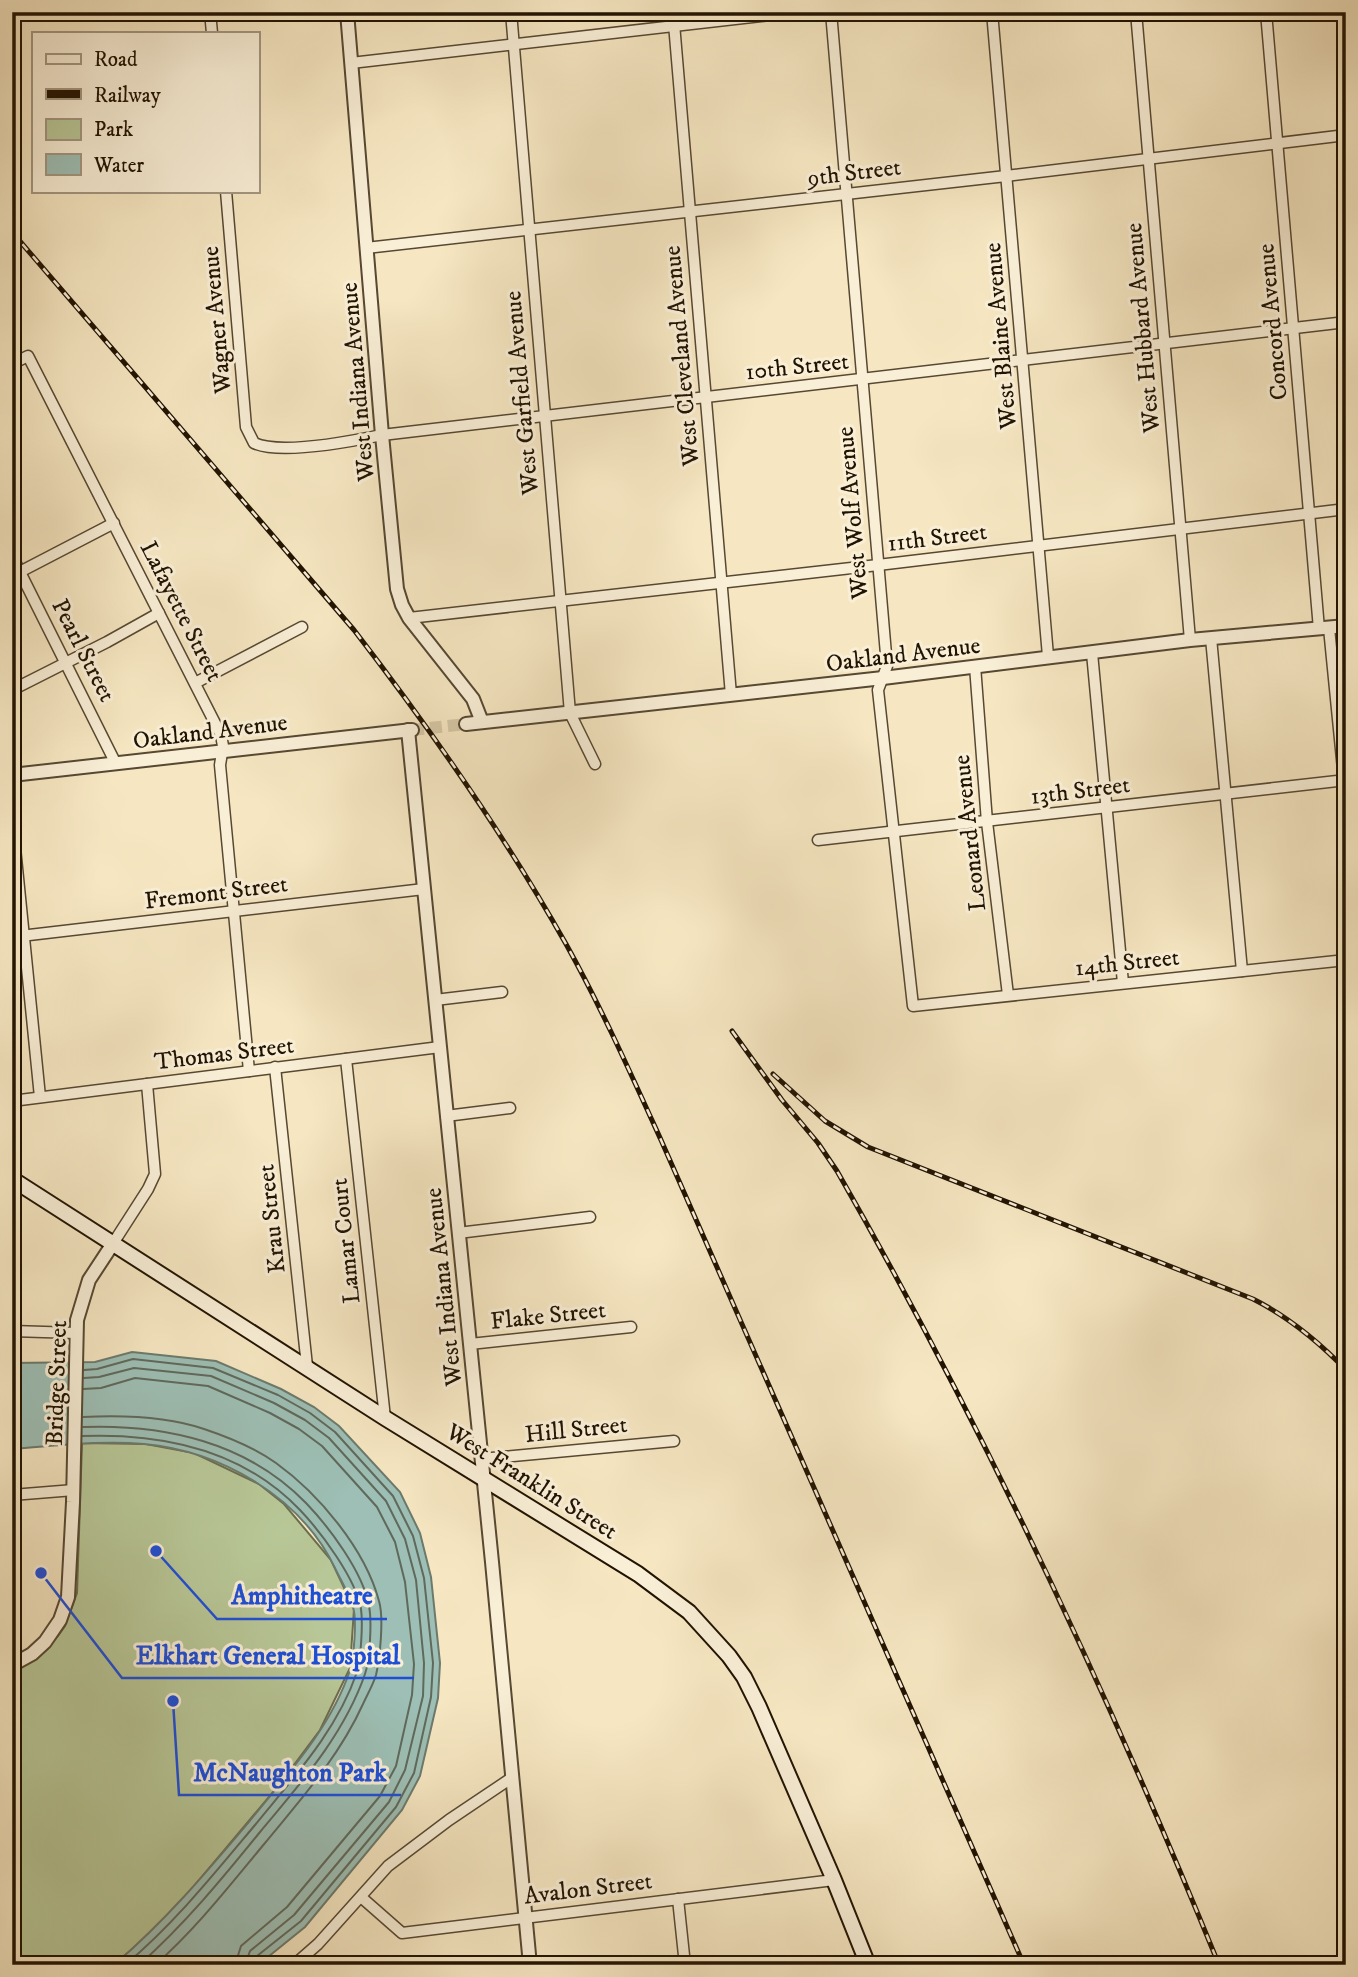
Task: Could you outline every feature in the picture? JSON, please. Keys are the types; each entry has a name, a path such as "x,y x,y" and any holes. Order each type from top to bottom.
{"main road":[{"name":"West Franklin Street","path":"12,1179 385,1418 666,1592 712,1635 744,1677 834,1880 868,1965"}],"street":[{"path":"210,12 212,32"},
{"name":"West Indiana Avenue","path":"346,12 397,589 409,618 473,699 482,722"},
{"name":"West Garfield Avenue","path":"511,12 570,713 595,764"},
{"name":"West Cleveland Avenue","path":"673,12 731,695"},
{"path":"351,64 674,24 796,12"},
{"name":"West Wolf Avenue","path":"831,12 887,666 877,690 913,1006"},
{"name":"West Blaine Avenue","path":"992,12 1048,656"},
{"name":"West Hubbard Avenue","path":"1136,12 1190,640"},
{"name":"Concord Avenue","path":"1266,12 1309,514 1346,800"},
{"name":"9th Street","path":"366,248 689,210 847,195 1346,135"},
{"name":"Wagner Avenue","path":"226,192 246,428 254,443"},
{"name":"10th Street","path":"254,443 273,448 357,440 544,414 1023,362 1346,322"},
{"name":"Lafayette Street","path":"12,364 28,356 221,735 220,765 249,1071"},
{"name":"11th Street","path":"409,618 1346,509"},
{"path":"16,574 114,523"},
{"name":"Pearl Street","path":"12,556 16,574 67,663 116,764"},
{"path":"12,690 159,613"},
{"name":"Oakland Avenue","path":"466,724 883,678 1190,640 1346,626"},
{"path":"195,683 302,627"},
{"path":"1211,638 1242,971"},
{"path":"1093,653 1123,983"},
{"name":"Leonard Avenue","path":"975,666 987,822 1008,995"},
{"name":"West Indiana Avenue","path":"410,730 530,1965"},
{"name":"Oakland Avenue","path":"12,775 410,730"},
{"name":"13th Street","path":"818,840 1345,780"},
{"path":"12,818 40,1097"},
{"name":"Fremont Street","path":"12,937 424,889"},
{"name":"14th Street","path":"913,1006 1346,960"},
{"path":"435,1000 502,992"},
{"name":"Thomas Street","path":"12,1101 440,1047"},
{"name":"Lamar Court","path":"346,1059 385,1418"},
{"name":"Krau Street","path":"275,1068 307,1366"},
{"path":"112,1245 155,1174 147,1084"},
{"path":"446,1116 510,1108"},
{"path":"458,1233 590,1217"},
{"name":"Bridge Street","path":"12,1665 32,1654 45,1642 66,1607 71,1581 76,1339 84,1292 112,1245"},
{"name":"Flake Street","path":"470,1344 631,1327"},
{"path":"12,1331 76,1339"},
{"name":"Hill Street","path":"481,1459 674,1441"},
{"path":"12,1495 74,1490"},
{"path":"295,1965 318,1944 388,1866 470,1805 513,1777"},
{"name":"Avalon Street","path":"361,1897 402,1933 834,1880"},
{"path":"678,1899 685,1965"}],"green space":[{"path":"82,1443 146,1444 194,1453 259,1484 284,1504 331,1560 354,1609 350,1668 320,1730 279,1785 153,1932 113,1965 12,1965 12,1672 40,1656 58,1636 65,1626 77,1593"}],"water":[{"path":"132,1352 216,1361 281,1389 314,1407 339,1426 400,1492 420,1533 431,1577 440,1663 438,1698 420,1776 402,1810 305,1927 258,1965 114,1965 168,1914 200,1879 319,1732 342,1691 350,1670 355,1620 353,1607 335,1568 302,1520 280,1499 229,1468 202,1456 144,1444 95,1443 12,1449 12,1363 95,1362"}],"tunnel":[{"path":"412,730 466,724"}],"railway":[{"path":"12,232 354,630 466,783 566,944 661,1140 1024,1965"},
{"path":"732,1031 837,1171 943,1364 1088,1661 1219,1965"},
{"path":"773,1074 825,1121 868,1147 1253,1299 1302,1330 1346,1370"}],"place":[{"name":"Amphitheatre","path":"156,1551"},
{"name":"Elkhart General Hospital","path":"41,1573"},
{"name":"McNaughton Park","path":"173,1701"}]}
